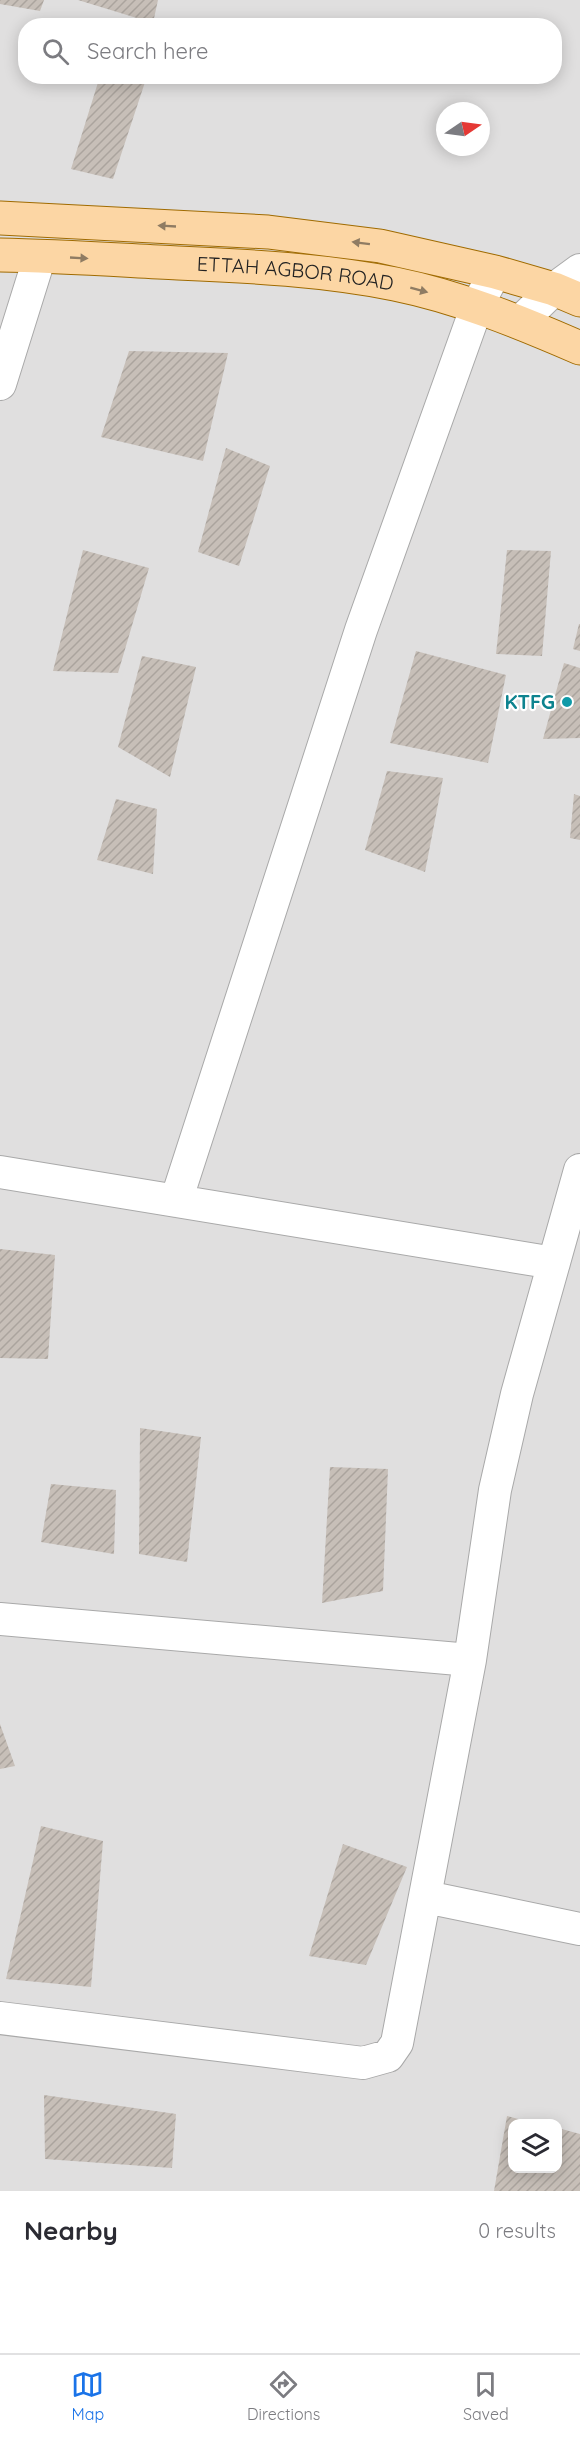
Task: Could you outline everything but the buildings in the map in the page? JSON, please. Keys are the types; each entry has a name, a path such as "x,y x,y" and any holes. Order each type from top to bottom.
{"main road":[{"name":"ETTAH AGBOR ROAD","path":"0,218 268,231 380,246 495,272 571,286"},
{"name":"ETTAH AGBOR ROAD","path":"0,255 235,266 321,273 396,284 477,306 580,348"}],"street":[{"path":"0,384 39,256"},
{"path":"176,1201 357,641 477,306 495,272"},
{"path":"520,322 571,286"},
{"path":"0,2018 363,2063 388,2056 397,2043 470,1660 495,1490 518,1394 580,1170"},
{"path":"0,1172 554,1263"},
{"path":"0,1619 470,1660"},
{"path":"426,1897 580,1929"}],"shaded area":[{"path":"0,0 580,0 580,2191 0,2191"}],"place":[{"name":"KTFG","path":"567,702"}]}
